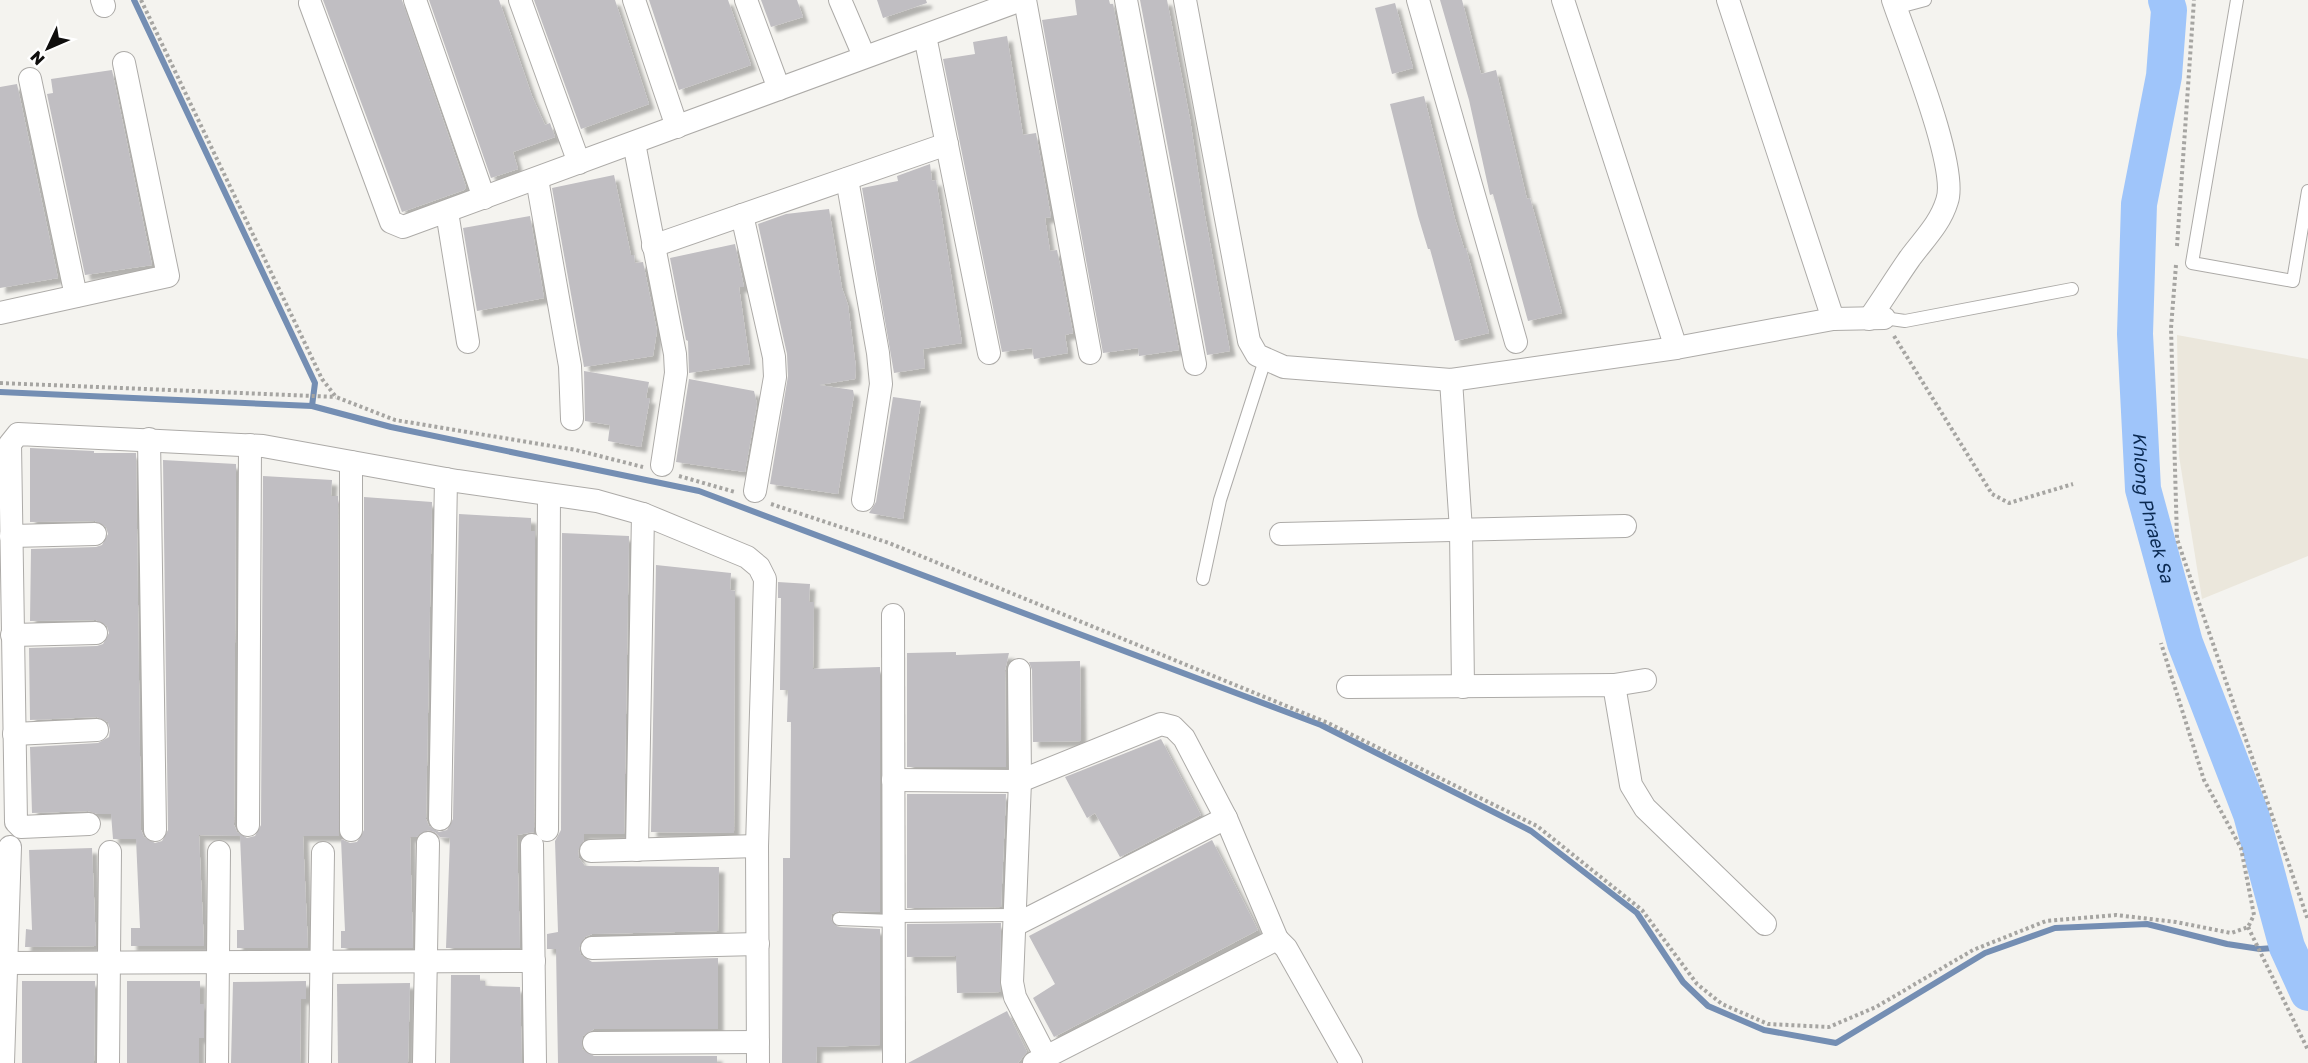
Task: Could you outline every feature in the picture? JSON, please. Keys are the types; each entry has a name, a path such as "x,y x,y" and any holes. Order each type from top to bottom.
{"street":[{"path":"415,0 484,198"},
{"path":"520,0 579,163"},
{"path":"634,0 678,127"},
{"path":"746,0 779,89"},
{"path":"840,0 864,56"},
{"path":"310,3 391,222 403,227 678,127 864,56 925,36 983,7 1021,0"},
{"path":"1025,0 1090,353"},
{"path":"1126,0 1195,364"},
{"path":"1185,0 1249,341 1257,355 1284,367 1451,380 1677,348 1833,319 1877,319 1910,257 1933,229 1948,199 1949,181 1939,138 1894,4"},
{"path":"1418,0 1516,342"},
{"path":"1563,0 1677,348"},
{"path":"1728,0 1833,319"},
{"path":"925,36 989,353"},
{"path":"0,312 168,276 124,63"},
{"path":"30,79 76,296"},
{"path":"634,143 675,363 662,469"},
{"path":"653,246 947,144"},
{"path":"537,179 570,366 572,419"},
{"path":"847,179 878,353 881,384 863,500"},
{"path":"447,212 468,342"},
{"path":"742,215 774,357 775,378 754,496"},
{"path":"1451,380 1461,530 1463,687"},
{"path":"89,824 21,826 16,822 10,444 18,434 250,444 549,496 597,501 643,514 747,557 759,567 765,579 757,846 758,1053 594,1044"},
{"path":"149,439 154,830"},
{"path":"248,825 250,444"},
{"path":"351,462 351,830"},
{"path":"440,819 446,479"},
{"path":"535,1063 534,960 549,496"},
{"path":"637,850 643,514"},
{"path":"1281,534 1625,526"},
{"path":"11,536 95,534"},
{"path":"893,615 894,1063"},
{"path":"12,635 96,633"},
{"path":"1019,670 1020,781 1012,982 1015,996 1040,1060 1277,939"},
{"path":"1348,687 1614,685 1645,680"},
{"path":"1614,685 1631,785 1645,808 1765,924"},
{"path":"893,780 1020,781 1161,724 1173,728 1184,738 1226,818 1277,939 1286,948 1351,1063"},
{"path":"14,734 97,730"},
{"path":"1015,920 1226,818"},
{"path":"424,1063 428,843"},
{"path":"591,851 757,846"},
{"path":"3,1063 10,847"},
{"path":"108,1063 110,852"},
{"path":"217,1063 219,852"},
{"path":"320,1063 323,853"},
{"path":"592,948 758,944"},
{"path":"5,963 534,960"}],"lane":[{"path":"1894,4 1925,0"},
{"path":"2237,0 2192,263 2293,281 2308,192"},
{"path":"1877,319 1905,321 2072,290"},
{"path":"1203,579 1220,500 1265,360"},
{"path":"839,919 1015,920"}],"path":[{"path":"141,0 322,379 336,397"},
{"path":"2194,0 2171,328 2177,539 2308,920"},
{"path":"1877,319 1992,494 2009,502 2073,484"},
{"path":"0,382 336,397 395,420 576,450 662,469 754,496 900,547 1328,723 1537,826 1642,910 1697,984 1722,1004 1768,1024 1829,1027 1876,1007 1973,950 2046,921 2116,915 2176,922 2231,933 2248,927 2254,915 2241,848 2204,780 2161,643"},
{"path":"2248,927 2308,1050"}],"shaded area":[{"path":"2177,335 2308,359 2308,556 2202,599 2179,456"}],"building":[{"path":"323,0 402,0 466,187 464,190 402,212"},
{"path":"429,0 499,0 532,96 545,125 550,123 555,137 513,152 518,169 491,178"},
{"path":"534,0 615,0 649,104 581,129"},
{"path":"649,0 728,0 751,65 679,90"},
{"path":"761,0 797,0 803,17 771,27"},
{"path":"877,0 926,0 927,3 883,18"},
{"path":"1075,0 1109,0 1110,4 1113,4 1179,350 1139,356 1138,348 1103,353 1042,20 1077,15"},
{"path":"1140,0 1167,0 1230,351 1207,355"},
{"path":"1440,0 1462,0 1481,74 1496,70 1527,199 1530,198 1562,313 1528,321 1493,194 1490,195 1469,100"},
{"path":"1395,3 1413,68 1392,74 1375,8"},
{"path":"1007,36 1023,135 1036,133 1051,217 1045,218 1050,251 1057,250 1073,333 1065,335 1068,353 1034,359 1032,348 1002,352 943,59 975,54 973,42"},
{"path":"112,70 152,265 85,275 47,94 53,93 51,79"},
{"path":"17,84 58,278 0,288 0,87"},
{"path":"1424,96 1455,219 1464,248 1466,248 1489,333 1455,341 1430,249 1428,249 1418,216 1390,104"},
{"path":"930,164 932,181 936,180 962,343 923,349 925,368 894,373 862,188 898,181 897,176"},
{"path":"614,175 631,255 634,255 635,263 643,262 657,331 653,356 584,367 552,188"},
{"path":"829,209 842,288 848,305 856,368 855,379 819,385 853,390 854,395 838,494 770,484 788,376 787,354 758,224 786,214"},
{"path":"530,216 544,298 477,311 463,228"},
{"path":"735,244 744,287 739,287 750,364 689,373 688,341 670,258"},
{"path":"584,371 649,382 646,398 650,398 641,447 608,441 610,425 585,421"},
{"path":"689,379 754,391 757,404 745,472 676,462"},
{"path":"893,397 921,401 903,519 869,513 876,502"},
{"path":"30,448 94,451 94,453 136,453 141,830 144,837 155,843 162,841 168,830 163,460 236,464 234,825 237,832 247,838 255,836 261,825 263,476 332,480 331,496 338,496 339,836 303,836 308,948 237,948 237,930 244,930 240,836 199,835 204,946 131,946 131,928 140,928 136,839 113,839 111,814 88,811 32,813 30,747 98,743 109,737 110,730 108,722 97,717 30,720 29,648 97,646 103,644 109,633 107,626 96,620 30,621 31,549 96,547 102,545 108,534 106,527 95,521 30,522"},
{"path":"364,497 432,502 426,819 429,826 439,832 447,830 453,819 459,514 531,518 531,531 535,531 534,832 517,835 520,948 446,948 450,838 440,837 428,830 416,837 410,837 413,948 341,948 341,931 345,931 341,839 350,843 357,842 364,830"},
{"path":"562,533 629,536 624,834 584,834 584,840 578,851 579,858 585,866 719,867 718,931 592,934 585,937 579,948 581,955 592,962 718,958 718,1029 594,1029 583,1036 582,1049 594,1056 717,1056 717,1063 558,1063 556,949 547,949 547,934 558,932 555,841 561,830"},
{"path":"656,565 731,573 730,590 735,591 734,833 651,832"},
{"path":"778,582 810,584 809,602 814,602 813,669 880,667 880,912 839,911 832,914 831,919 838,927 880,929 880,1045 817,1047 816,1063 782,1063 783,858 790,858 791,722 787,722 788,690 780,690 781,598 778,598"},
{"path":"956,652 956,655 1009,653 1005,670 1006,767 907,767 907,653"},
{"path":"1080,661 1081,741 1033,742 1032,670 1029,662"},
{"path":"1161,739 1201,815 1120,857 1095,813 1087,818 1065,777"},
{"path":"907,794 1006,794 1001,907 907,908"},
{"path":"1212,840 1258,930 1054,1037 1033,998 1055,984 1029,936"},
{"path":"92,848 96,946 25,947 26,929 32,930 29,850"},
{"path":"1001,923 1000,992 957,993 956,956 907,957 907,924"},
{"path":"451,975 480,975 480,981 485,981 485,986 520,987 522,1063 450,1063"},
{"path":"22,981 95,981 94,1063 22,1063"},
{"path":"127,981 200,981 200,1004 204,1004 204,1038 199,1038 199,1063 127,1063"},
{"path":"306,981 306,999 301,999 300,1063 231,1063 233,982"},
{"path":"410,983 408,1063 338,1063 337,984"},
{"path":"1007,1011 1027,1052 1018,1063 908,1063"}],"waterway":[{"path":"134,0 315,383 312,406"},
{"name":"Khlong Phraek Sa","path":"2166,0 2169,10 2164,76 2139,204 2135,334 2143,489 2185,643 2251,814 2287,947 2308,993"},
{"path":"0,392 312,406 391,427 699,491 1321,725 1531,831 1637,913 1683,982 1708,1006 1764,1030 1836,1043 1985,953 2055,928 2147,924 2227,944 2260,949 2287,947"}]}
